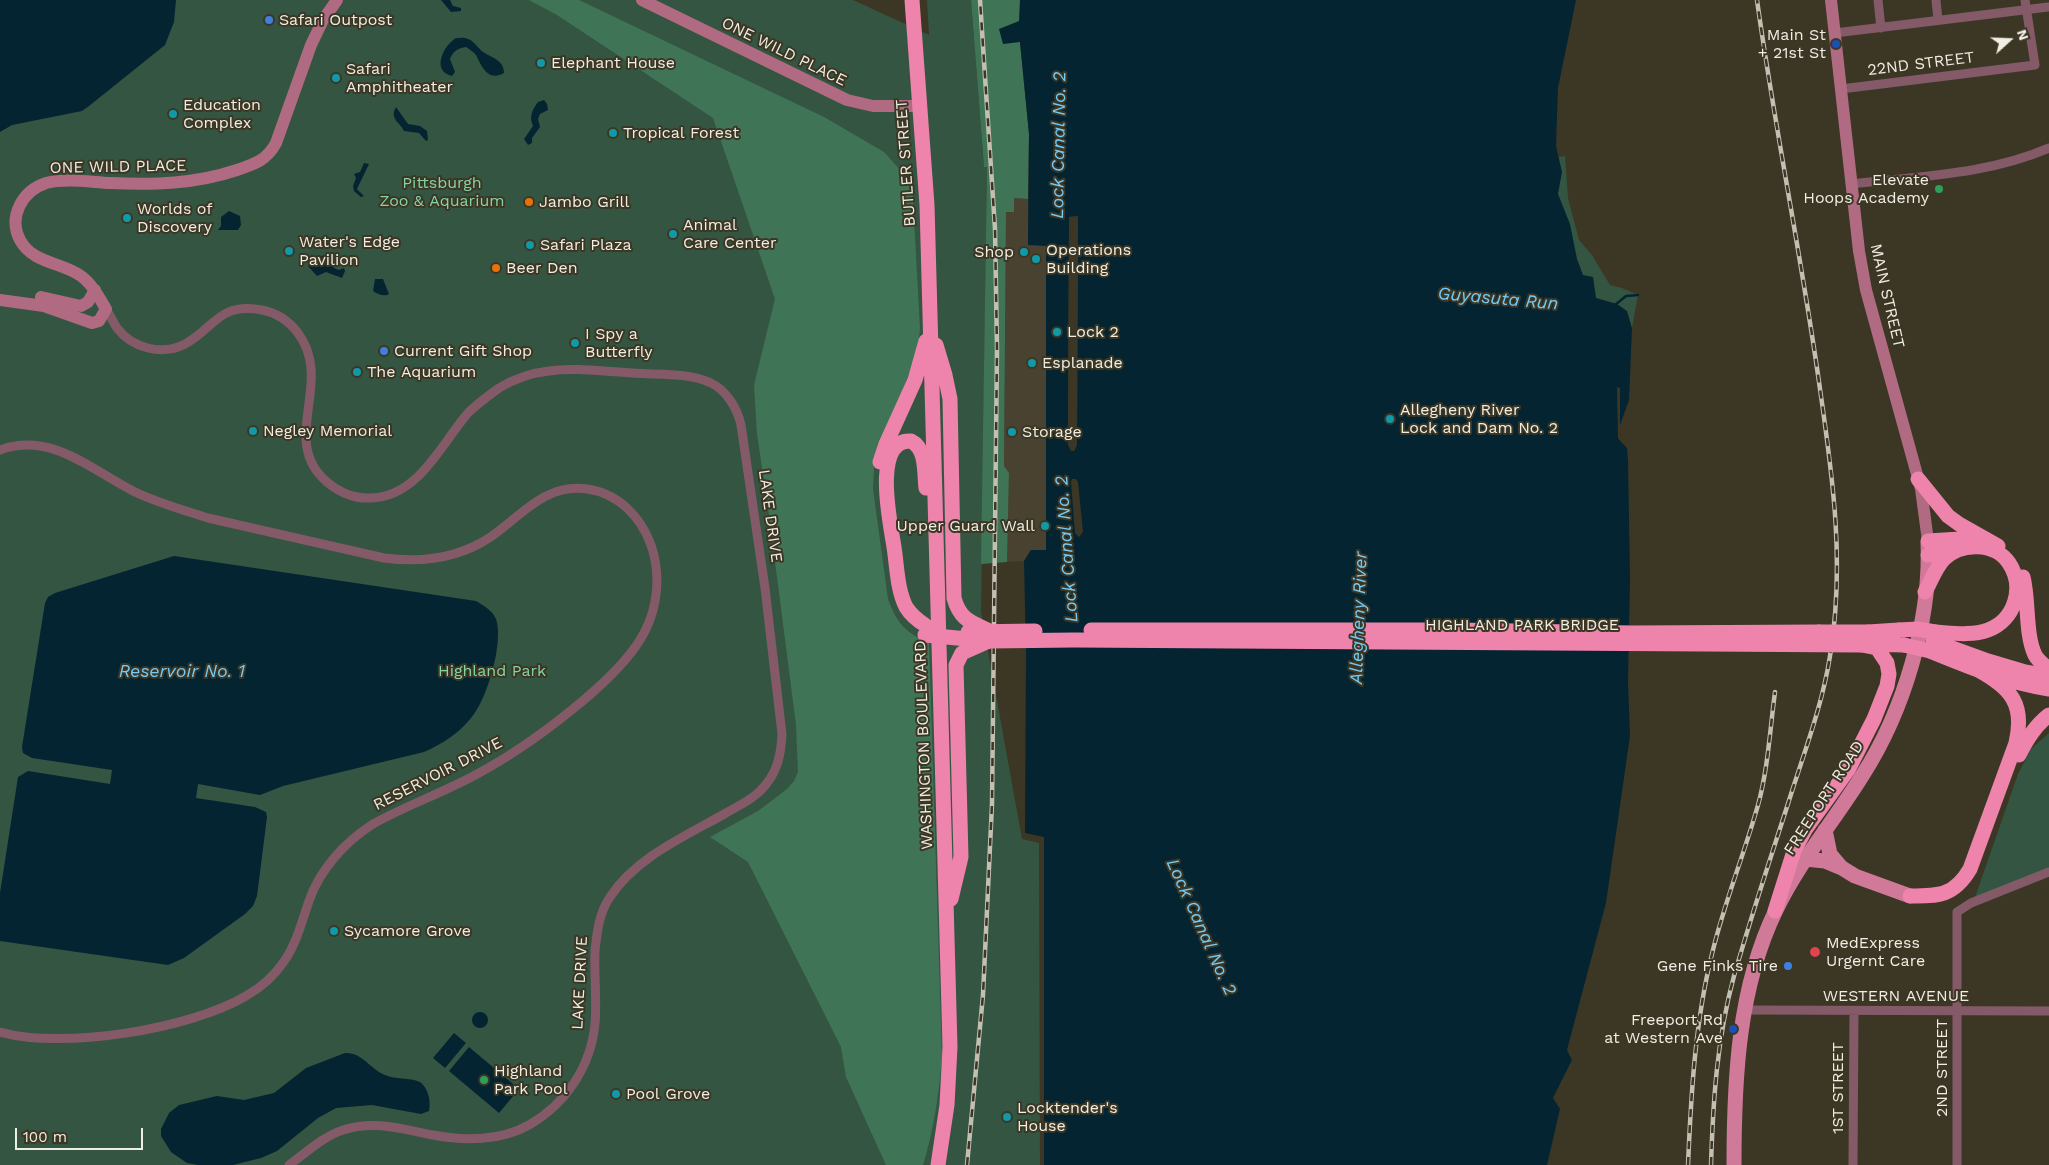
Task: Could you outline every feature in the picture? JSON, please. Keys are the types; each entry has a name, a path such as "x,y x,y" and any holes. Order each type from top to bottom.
{"highway":[{"name":"BUTLER STREET","path":"912,0 927,205 931,323"},
{"path":"931,323 950,399 954,598 961,615 989,636 962,653 956,665 961,857 946,920"},
{"path":"930,631 909,624 894,600 877,484 883,452 915,380 931,323"},
{"name":"WASHINGTON BOULEVARD","path":"931,323 930,631 946,920 950,1068 947,1105 938,1165"},
{"path":"908,441 914,443 919,448 923,460 930,631 913,617 902,597 886,493 887,468 891,456 899,445 908,441"},
{"path":"1916,474 1948,516 1970,532 1986,539 2010,554 2022,574 2026,588 2031,641 2035,655 2049,669"},
{"path":"1928,548 1969,538 1986,539"},
{"path":"1925,592 1943,559 1965,547 1976,546 1998,553 2008,562 2015,577 2017,592 2014,606 2007,618 1986,631 1965,633 1933,642"},
{"path":"1928,548 1953,552"},
{"name":"HIGHLAND PARK BRIDGE","path":"930,631 941,630 989,636 1455,630 1865,638 1896,630 1918,630 1933,642 1978,670 2027,686 2049,689"},
{"path":"1775,911 1794,851 1805,830 1848,770 1874,719 1887,686 1889,674 1887,663 1876,648 1865,638"},
{"name":"HIGHLAND PARK BRIDGE","path":"1865,638 1871,643 1904,645 1933,642 2025,672 2049,676"},
{"path":"1910,896 1943,894 1953,890 1962,882 1970,869 2016,742 2019,714 2014,699 2006,688 1978,670"},
{"path":"1910,896 1922,904 1941,905 1961,895 1970,886 2018,756 2028,736 2049,715"}],"main road":[{"name":"ONE WILD PLACE","path":"106,309 95,290 82,276 42,260 23,244 17,230 16,219 21,202 30,192 47,183 62,181 158,185 200,180 263,160 276,144 317,32 337,0"},
{"name":"ONE WILD PLACE","path":"642,0 847,100 873,106 920,106"},
{"name":"MAIN STREET","path":"1830,0 1859,250 1866,290 1902,419"},
{"path":"0,295 37,296 80,306 88,302 95,290"},
{"path":"0,300 44,306 92,323 99,321 106,309"},
{"name":"FREEPORT ROAD","path":"1734,1165 1736,1095 1744,1010 1755,963 1775,911 1805,858 1862,776 1891,721 1907,679 1914,652 1925,592 1928,548 1925,512 1902,419"},
{"path":"1825,830 1830,854 1842,868 1855,876 1910,896"},
{"path":"1805,858 1825,861 1842,868"},
{"path":"1805,858 1820,867 1841,874 1855,876"}],"street":[{"path":"1878,0 1881,28"},
{"path":"1936,0 1938,20"},
{"path":"2025,0 2026,10"},
{"path":"1835,34 2048,6"},
{"name":"22ND STREET","path":"1841,89 2035,65 2026,10"},
{"path":"1852,184 1989,168 2025,158 2049,148"},
{"name":"LAKE DRIVE","path":"106,309 119,330 144,347 153,350 174,349 184,345 217,318 235,310 245,308 263,310 284,319 294,327 302,338 310,356 312,382 305,431 306,447 312,463 323,479 333,487 362,498 381,498 402,490 422,472 475,406 508,383 545,371 578,370 698,378 718,387 726,394 738,414 743,433 765,588 782,734 780,756 774,773 761,791 651,858 631,874 611,895 603,910 597,932 595,1023 589,1053 575,1082 554,1107 527,1126 487,1138 444,1136 393,1126 354,1127 323,1139 289,1165"},
{"name":"RESERVOIR DRIVE","path":"0,450 16,446 43,446 64,452 85,462 135,492 182,510 208,518 404,561 447,556 471,548 492,536 526,507 542,498 564,490 587,489 611,496 637,519 646,533 654,553 657,584 656,601 640,640 618,668 582,700 553,724 497,762 460,783 373,824 362,831 344,848 319,878 290,953 271,977 248,995 200,1016 126,1033 53,1038 20,1037 0,1032"},
{"name":"2ND STREET","path":"1957,1165 1957,912 1971,903 2049,872"},
{"name":"WESTERN AVENUE","path":"1744,1010 2049,1011"},
{"name":"1ST STREET","path":"1854,1011 1854,1165"}],"shaded area":[{"path":"1047,97 1047,571 1031,550 1024,561 1007,562 1009,473 1004,466 1006,212 1014,198 1028,199 1028,245 1040,245"}],"green space":[{"name":"Highland Park","path":"0,0 853,0 929,35 927,0 971,0 984,167 987,167 981,612 1022,839 1039,843 1040,1165 0,1165"},
{"path":"529,0 579,0 824,117 884,152 912,183 920,328 918,351 877,456 873,489 888,599 898,621 908,631 929,642 942,1057 936,1111 923,1165 886,1165 846,1077 841,1047 748,862 710,837 758,811 787,789 794,781 798,772 796,725 757,434 754,385 775,299 713,118 557,15"},
{"path":"971,0 1020,0 1020,42 1029,134 1028,199 1014,198 1014,212 1006,212 1004,466 1009,473 1007,562 981,564 987,167 984,167"},
{"path":"1565,156 1568,198 1579,240 1592,255 1610,285 1638,295 1632,328 1575,300 1548,189 1553,158"},
{"path":"2049,733 2049,872 1973,903 2018,774 2031,749"}],"water":[{"path":"0,0 176,0 174,22 165,45 89,106 82,111 12,125 0,132"},
{"path":"441,0 450,0 453,6 461,8 461,11 451,12"},
{"path":"1020,0 1576,0 1558,88 1556,146 1562,172 1558,194 1570,224 1577,259 1583,275 1593,277 1596,298 1617,304 1627,311 1632,328 1629,400 1620,425 1618,438 1627,448 1628,460 1630,579 1628,682 1630,736 1606,903 1567,1050 1572,1060 1553,1098 1560,1109 1547,1165 1044,1165 1044,837 1025,833 1026,652 1024,561 1031,550 1046,550 1046,246 1028,245 1029,134 1020,42 1003,44 999,29 1019,21","holes":["1078,216 1077,445 1074,451 1068,445 1069,217"]},
{"path":"456,38 465,38 472,41 483,52 500,62 504,73 494,76 486,72 475,54 466,47 456,50 451,56 450,59 455,72 452,76 446,73 442,69 441,58 443,52"},
{"path":"544,100 548,110 540,114 538,119 540,127 532,138 532,143 528,145 524,139 533,126 531,117 533,111 538,102"},
{"path":"396,107 408,124 420,126 427,131 428,140 426,141 419,133 404,131 394,117"},
{"path":"364,163 369,164 357,189 364,196 361,197 354,191 353,186 356,178 354,174 360,172"},
{"path":"229,211 240,216 241,225 238,230 218,230 221,226 221,217"},
{"path":"327,255 334,268 339,270 344,268 345,271 342,278 326,272 317,276 308,266 313,260"},
{"path":"375,279 383,279 389,294 381,295 373,291"},
{"name":"Reservoir No. 1","path":"174,556 476,601 488,608 492,613 496,619 498,629 496,656 483,698 477,710 461,729 443,742 424,752 283,786 260,795 198,784 196,798 255,807 266,812 267,817 257,896 253,906 245,914 184,958 168,965 0,941 0,893 18,777 28,771 110,784 112,770 32,758 23,753 22,747 45,603 48,597 55,593"},
{"path":"480,1012 486,1014 488,1020 486,1026 480,1028 474,1026 472,1020 474,1014"},
{"path":"454,1033 466,1043 445,1068 433,1058"},
{"name":"Highland Park Pool","path":"469,1047 519,1089 499,1113 449,1071"},
{"path":"345,1053 356,1055 385,1075 420,1082 428,1095 429,1111 421,1114 372,1105 336,1108 318,1118 277,1151 261,1158 233,1165 198,1165 187,1163 171,1152 161,1136 161,1129 169,1113 179,1105 217,1096 244,1100 274,1093 306,1068"}],"pier":[{"path":"1078,216 1077,445 1074,451 1071,451 1068,445 1069,217","holes":["1071,219 1075,219 1075,444 1073,448 1070,444"]},
{"path":"1617,387 1620,388 1620,424 1623,425 1620,430 1621,437 1630,448 1627,448 1618,438"},
{"path":"1072,479 1076,479 1078,482 1083,532 1079,537 1075,533"}],"waterway":[{"name":"Guyasuta Run","path":"1615,305 1626,296 1638,295"}],"railway":[{"path":"967,1165 983,995 992,804 997,349 995,229 980,0"},
{"path":"1711,1165 1717,1070 1728,999 1748,929 1819,706 1830,656 1837,588 1836,522 1825,423 1757,0"},
{"path":"1688,1165 1695,1059 1701,1006 1722,916 1761,791 1775,692"}],"place":[{"name":"Safari Outpost","path":"269,20"},
{"name":"Main St + 21st St","path":"1836,44"},
{"name":"Elephant House","path":"541,63"},
{"name":"Safari Amphitheater","path":"336,78"},
{"name":"Education Complex","path":"173,114"},
{"name":"Tropical Forest","path":"613,133"},
{"name":"Elevate Hoops Academy","path":"1939,189"},
{"name":"Jambo Grill","path":"529,202"},
{"name":"Worlds of Discovery","path":"127,218"},
{"name":"Animal Care Center","path":"673,234"},
{"name":"Safari Plaza","path":"530,245"},
{"name":"Water's Edge Pavilion","path":"289,251"},
{"name":"Shop","path":"1024,252"},
{"name":"Operations Building","path":"1036,259"},
{"name":"Beer Den","path":"496,268"},
{"name":"Lock 2","path":"1057,332"},
{"name":"I Spy a Butterfly","path":"575,343"},
{"name":"Current Gift Shop","path":"384,351"},
{"name":"Esplanade","path":"1032,363"},
{"name":"The Aquarium","path":"357,372"},
{"name":"Allegheny River Lock and Dam No. 2","path":"1390,419"},
{"name":"Negley Memorial","path":"253,431"},
{"name":"Storage","path":"1012,432"},
{"name":"Upper Guard Wall","path":"1045,526"},
{"name":"Sycamore Grove","path":"334,931"},
{"name":"MedExpress Urgernt Care","path":"1815,952"},
{"name":"Gene Finks Tire","path":"1788,966"},
{"name":"Freeport Rd at Western Ave","path":"1733,1029"},
{"name":"Highland Park Pool","path":"484,1080"},
{"name":"Pool Grove","path":"616,1094"},
{"name":"Locktender's House","path":"1007,1117"}],"water label":[{"name":"Lock Canal No. 2","path":"1059,145"},
{"name":"Lock Canal No. 2","path":"1067,549"},
{"name":"Allegheny River","path":"1359,618"},
{"name":"Lock Canal No. 2","path":"1201,927"}],"park label":[{"name":"Pittsburgh Zoo & Aquarium","path":"442,192"}]}
